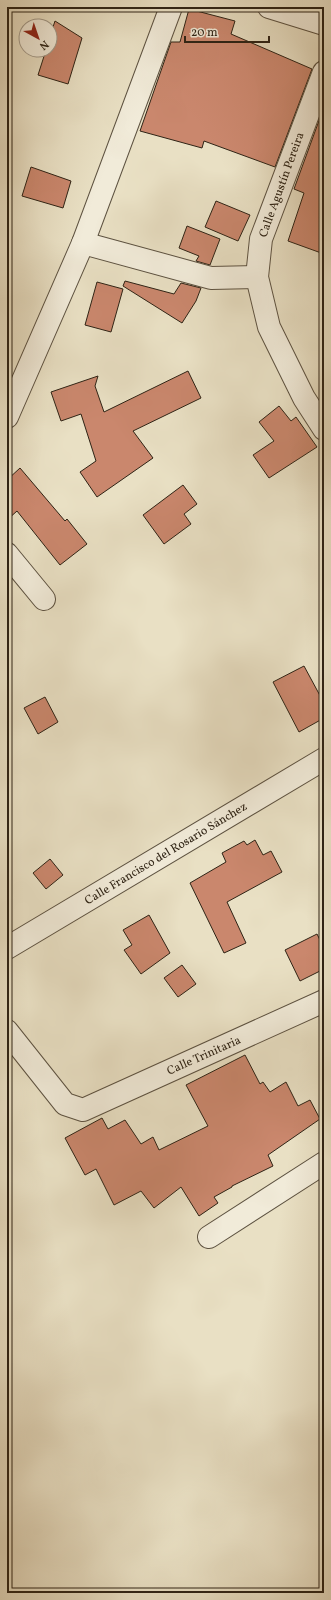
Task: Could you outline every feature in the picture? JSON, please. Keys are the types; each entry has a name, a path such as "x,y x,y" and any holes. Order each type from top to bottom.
{"street":[{"path":"7,417 14,381 82,243 170,7"},
{"path":"269,7 324,24"},
{"name":"Calle Agustín Pereira","path":"324,72 261,239 257,277 269,327 304,398 324,429"},
{"path":"82,243 211,278 257,277"},
{"path":"7,554 44,599"},
{"name":"Calle Francisco del Rosario Sánchez","path":"7,948 324,759"},
{"name":"Calle Trinitaria","path":"7,1031 65,1104 83,1110 324,1002"},
{"path":"209,1237 324,1163"}],"building":[{"path":"189,9 235,21 231,34 312,69 275,167 204,141 202,148 140,131 171,42 180,42"},
{"path":"58,23 82,38 68,84 38,75 43,58 58,58"},
{"path":"324,107 324,254 288,241 304,193 294,189"},
{"path":"31,167 71,181 63,208 22,196"},
{"path":"216,201 250,215 238,241 205,227"},
{"path":"187,226 220,239 210,265 196,261 199,256 179,248"},
{"path":"125,281 174,294 181,283 201,288 196,301 182,323 123,286"},
{"path":"97,282 123,289 111,332 85,325"},
{"path":"188,371 201,398 133,431 153,458 97,497 80,472 96,461 81,414 61,421 51,392 98,376 95,386 104,412"},
{"path":"279,406 291,421 296,417 317,447 269,478 253,455 274,441 259,422"},
{"path":"20,468 65,521 67,519 87,544 60,565 17,511 7,520 7,480"},
{"path":"183,485 197,504 184,514 191,524 164,544 143,515"},
{"path":"304,666 324,703 324,718 299,732 273,682"},
{"path":"45,697 58,722 38,734 24,708"},
{"path":"255,840 263,855 271,851 282,872 227,902 246,943 224,953 190,883 226,862 222,853 244,841 247,845"},
{"path":"50,859 63,875 46,889 33,873"},
{"path":"149,915 170,953 141,974 124,950 132,945 123,930"},
{"path":"317,934 324,948 324,969 300,981 285,950"},
{"path":"182,965 196,984 178,997 164,978"},
{"path":"245,1055 260,1084 263,1082 270,1092 286,1082 298,1106 310,1100 320,1119 268,1155 273,1166 232,1186 214,1197 218,1203 199,1216 181,1187 154,1208 141,1191 114,1205 96,1169 85,1175 65,1138 102,1118 108,1129 125,1120 141,1144 153,1137 159,1150 208,1126 186,1085"}]}
